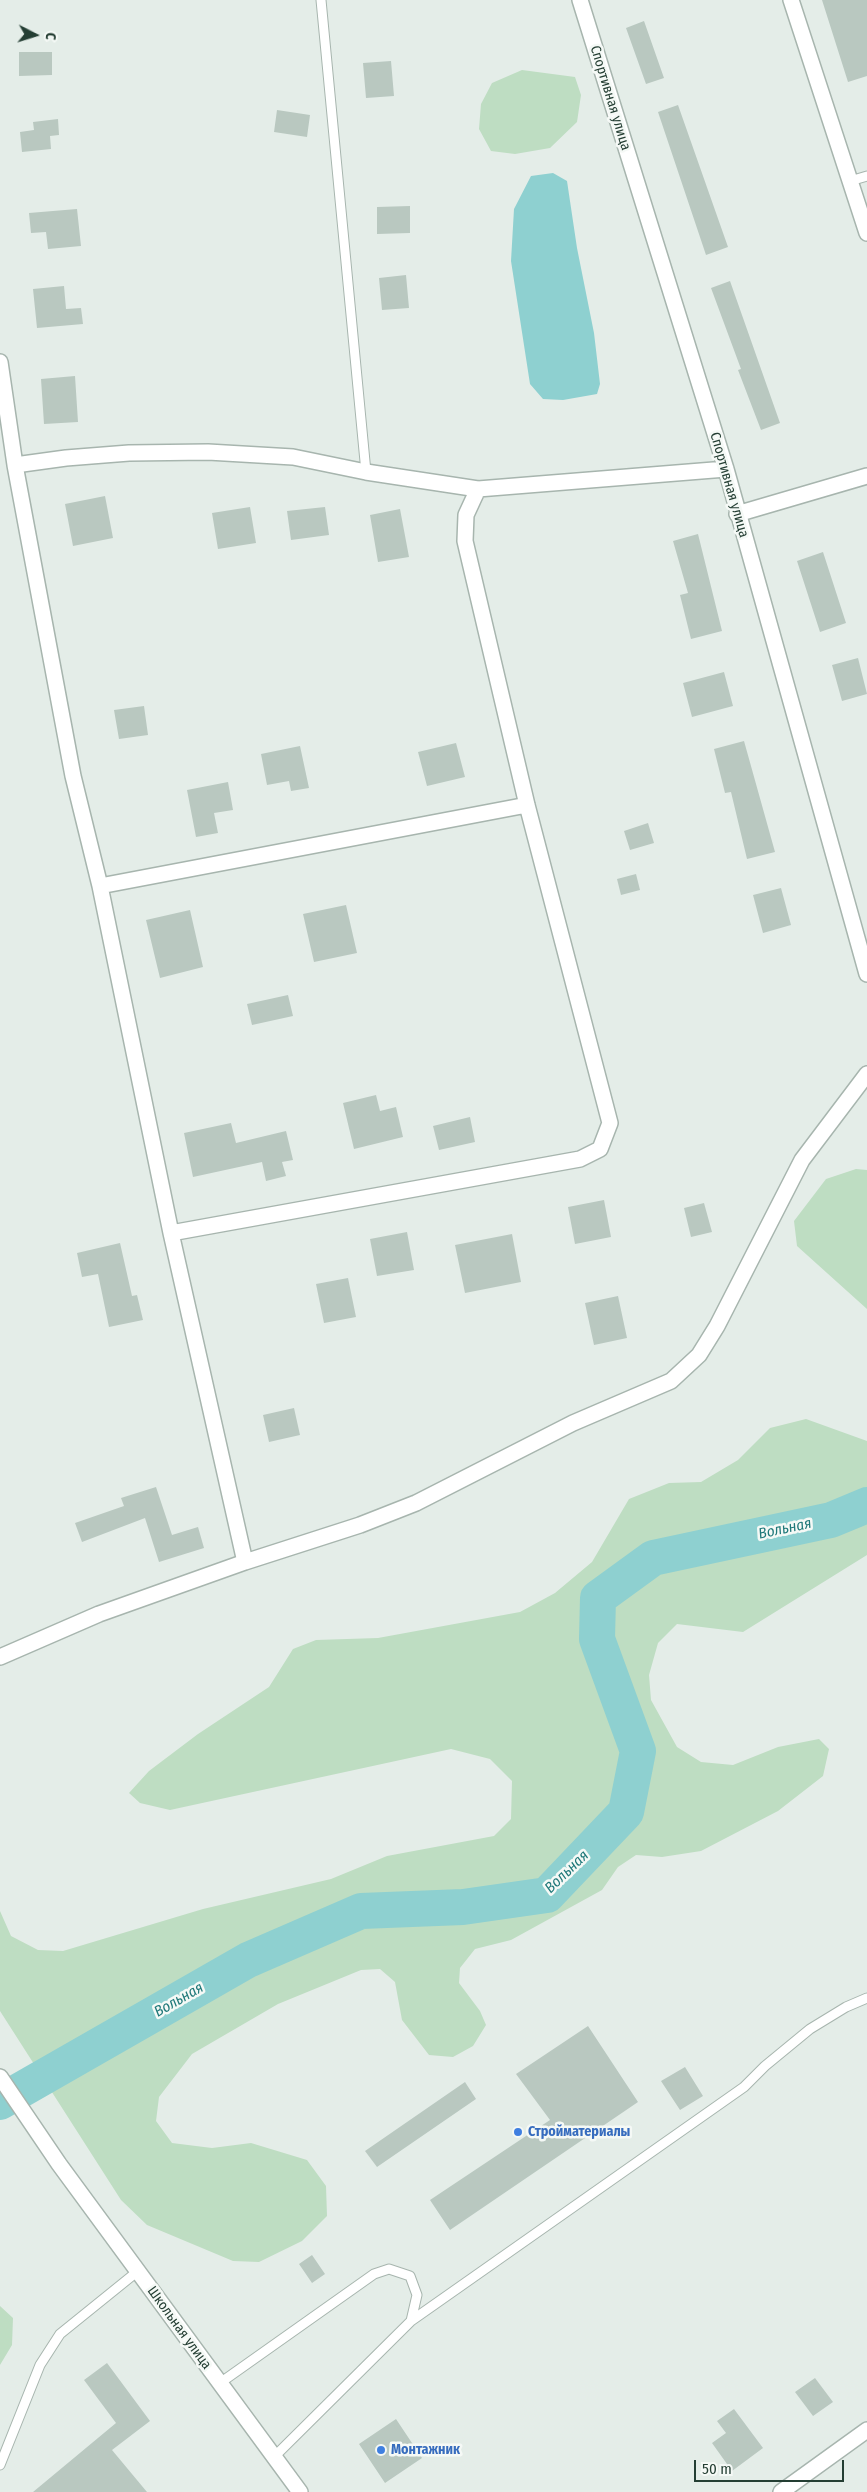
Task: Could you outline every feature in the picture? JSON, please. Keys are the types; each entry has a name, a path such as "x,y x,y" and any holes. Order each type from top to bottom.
{"street":[{"name":"Спортивная улица","path":"580,0 726,469 737,514 867,974"},
{"path":"791,0 867,233"},
{"path":"0,362 15,465 73,776 100,886 171,1233 245,1562"},
{"path":"15,465 66,458 129,453 208,452 293,457 366,472 478,489 726,469"},
{"path":"737,514 867,476"},
{"path":"171,1233 580,1159 600,1149 610,1123 527,805 465,541 466,515 478,489"},
{"path":"100,886 527,805"},
{"path":"0,1657 99,1614 245,1562 360,1525 416,1503 573,1423 671,1381 699,1355 717,1326 802,1160 867,1074"},
{"name":"Школьная улица","path":"0,2078 138,2272 300,2492"},
{"path":"781,2492 867,2430"}],"lane":[{"path":"321,0 366,472"},
{"path":"850,181 867,176"},
{"path":"274,2457 411,2321 744,2088 765,2066 810,2029 846,2007 867,1998"},
{"path":"220,2383 374,2274 389,2269 410,2276 416,2295 411,2321"},
{"path":"0,2465 40,2365 60,2334 138,2272"}],"green space":[{"path":"522,70 575,77 581,95 577,122 550,148 515,154 491,151 479,129 481,104 492,83"},
{"path":"856,1169 867,1170 867,1309 797,1246 794,1221 826,1179"},
{"path":"806,1419 867,1441 867,1555 743,1632 677,1624 658,1643 649,1675 651,1700 677,1747 701,1762 733,1765 778,1747 819,1739 829,1749 823,1776 778,1811 701,1851 662,1857 636,1855 618,1867 602,1890 511,1940 475,1949 460,1968 459,1983 480,2011 486,2025 473,2046 453,2057 429,2055 402,2020 395,1982 380,1969 361,1970 278,2004 192,2054 159,2097 156,2121 172,2143 212,2148 251,2143 307,2160 326,2186 327,2216 302,2241 259,2262 233,2261 147,2225 121,2200 0,2011 0,1911 11,1936 38,1950 63,1951 203,1909 331,1879 387,1856 494,1836 511,1819 512,1781 490,1759 451,1749 170,1810 140,1803 129,1793 149,1771 198,1734 269,1687 293,1649 316,1640 378,1638 520,1612 555,1593 592,1562 629,1499 669,1483 701,1482 738,1460 770,1428"},
{"path":"0,2306 13,2318 12,2345 0,2365"}],"water":[{"path":"553,173 567,181 577,248 594,333 600,384 597,394 563,400 543,399 530,384 511,261 514,209 531,176"}],"building":[{"path":"822,0 867,0 867,76 848,82"},
{"path":"644,21 664,78 646,84 626,28"},
{"path":"19,52 52,52 52,75 19,76"},
{"path":"391,61 394,96 366,98 363,63"},
{"path":"678,105 728,247 706,255 658,112"},
{"path":"277,110 310,115 307,137 274,132"},
{"path":"58,119 59,135 50,136 51,149 22,152 20,132 34,130 33,122"},
{"path":"410,206 410,233 377,234 377,207"},
{"path":"77,209 81,246 48,249 46,232 31,233 29,213"},
{"path":"406,275 409,308 382,310 379,278"},
{"path":"730,281 780,423 761,430 738,370 741,369 711,288"},
{"path":"64,286 66,309 81,308 83,324 37,328 33,289"},
{"path":"75,376 78,422 44,424 41,379"},
{"path":"105,496 113,538 73,546 65,504"},
{"path":"250,507 256,543 218,549 212,513"},
{"path":"325,507 329,535 291,540 287,511"},
{"path":"400,509 409,557 378,562 370,515"},
{"path":"698,534 722,631 691,639 680,595 688,593 673,541"},
{"path":"823,552 846,623 820,632 797,561"},
{"path":"858,658 867,694 842,701 832,665"},
{"path":"724,672 733,706 692,717 683,683"},
{"path":"144,706 148,735 119,739 114,710"},
{"path":"744,741 775,852 747,859 731,792 725,793 714,749"},
{"path":"456,743 465,777 427,786 418,752"},
{"path":"300,746 309,788 291,791 289,781 267,785 261,754"},
{"path":"228,782 233,810 214,813 218,833 196,837 187,790"},
{"path":"648,823 654,843 630,850 624,831"},
{"path":"636,874 640,890 621,895 617,879"},
{"path":"781,888 791,925 763,933 753,895"},
{"path":"346,905 357,953 314,962 303,914"},
{"path":"190,910 203,967 160,978 146,920"},
{"path":"288,995 293,1016 252,1025 247,1004"},
{"path":"376,1095 380,1111 396,1107 403,1137 354,1149 343,1103"},
{"path":"470,1117 475,1142 439,1150 433,1126"},
{"path":"231,1123 236,1143 286,1131 293,1160 282,1162 286,1176 266,1181 262,1162 193,1177 184,1133"},
{"path":"604,1200 611,1237 575,1244 568,1207"},
{"path":"704,1203 712,1232 691,1237 684,1208"},
{"path":"407,1232 414,1270 377,1276 370,1239"},
{"path":"512,1234 521,1282 465,1293 455,1245"},
{"path":"120,1243 132,1296 137,1295 143,1320 109,1327 98,1274 82,1277 77,1253"},
{"path":"348,1278 356,1317 324,1323 316,1284"},
{"path":"618,1296 627,1338 594,1345 585,1303"},
{"path":"294,1408 300,1435 269,1442 263,1415"},
{"path":"156,1487 172,1535 198,1527 204,1548 159,1562 145,1518 82,1542 75,1523 124,1506 121,1498"},
{"path":"588,2026 638,2102 450,2230 430,2200 550,2120 516,2074"},
{"path":"685,2067 703,2096 680,2110 661,2081"},
{"path":"465,2082 476,2099 377,2167 365,2151"},
{"path":"312,2255 325,2274 312,2283 299,2264"},
{"path":"107,2363 150,2421 112,2450 147,2492 33,2492 116,2423 84,2380"},
{"path":"815,2378 833,2402 813,2416 795,2392"},
{"path":"734,2409 763,2448 732,2471 712,2443 726,2433 717,2421"},
{"path":"396,2419 422,2458 385,2483 359,2444"}],"waterway":[{"name":"Вольная","path":"0,2102 248,1960 361,1911 463,1907 547,1895 626,1812 638,1751 597,1639 598,1598 653,1558 831,1520 867,1505"}],"place":[{"name":"Стройматериалы","path":"518,2132"},
{"name":"Монтажник","path":"381,2450"}]}
